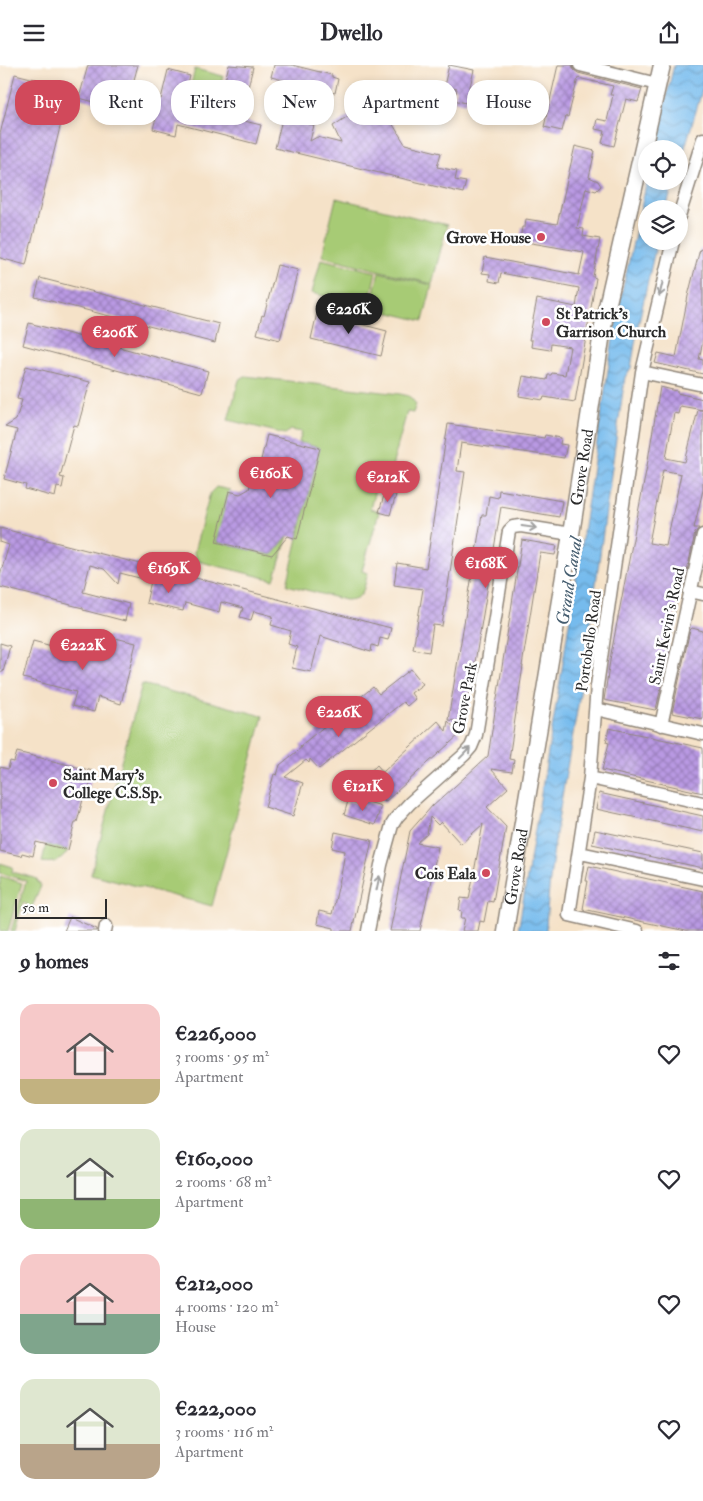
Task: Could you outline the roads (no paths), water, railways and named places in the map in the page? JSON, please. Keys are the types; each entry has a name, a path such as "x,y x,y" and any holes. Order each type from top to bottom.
{"main road":[{"name":"Grove Road","path":"504,931 571,534 604,320 660,65"}],"street":[{"path":"580,65 657,84"},
{"path":"684,200 703,139"},
{"name":"Portobello Road","path":"638,931 569,915 590,778 597,686 642,372 671,250"},
{"path":"642,372 703,385"},
{"name":"Grove Park","path":"368,931 381,865 392,825 410,803 464,755 471,747 476,735 510,531 513,527 521,526 571,534"},
{"name":"Saint Kevin's Road","path":"661,725 703,535"},
{"path":"690,591 703,594"},
{"path":"596,709 703,734"},
{"path":"590,778 703,803"},
{"path":"580,853 703,879"}],"water":[{"path":"674,65 703,65 703,88 687,140 656,140"},
{"path":"645,190 671,190 669,200 643,200"},
{"path":"638,221 638,250 655,250 638,326 631,368 625,377 582,681 551,867 546,931 518,931 561,675 618,309"}],"place":[{"name":"Grove House","path":"541,237"},
{"name":"St Patrick's Garrison Church","path":"546,322"},
{"name":"Saint Mary's College C.S.Sp.","path":"53,783"},
{"name":"Cois Eala","path":"486,873"}],"water label":[{"name":"Grand Canal","path":"569,581"}]}
